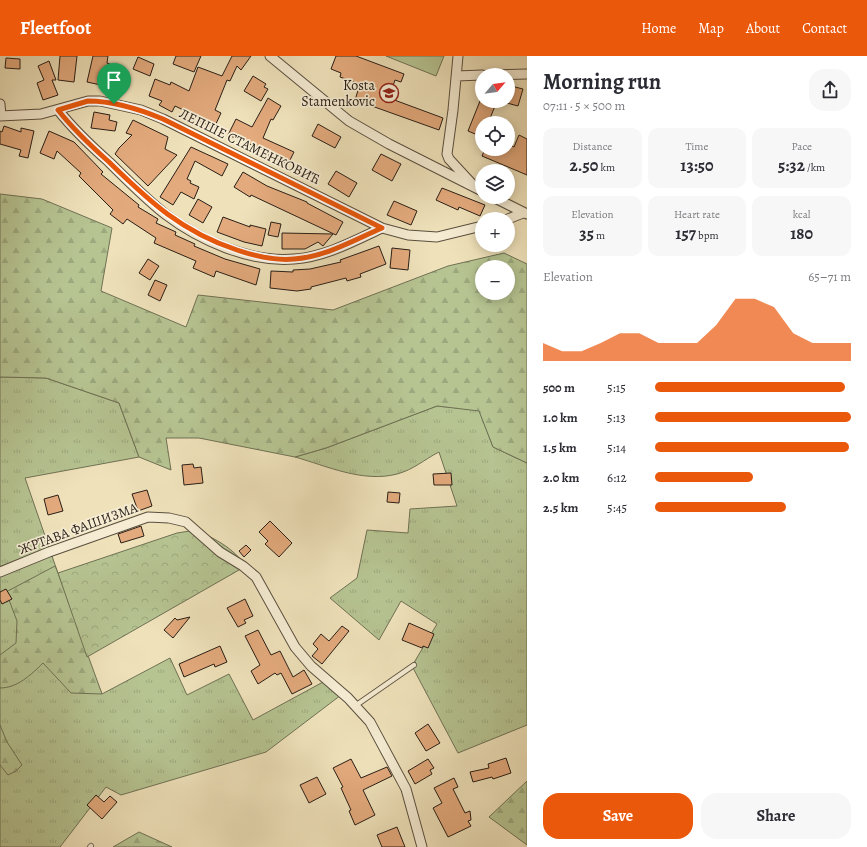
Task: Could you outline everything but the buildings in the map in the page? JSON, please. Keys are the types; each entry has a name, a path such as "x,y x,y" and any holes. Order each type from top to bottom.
{"street":[{"path":"270,56 349,121 389,144 475,188"},
{"path":"458,56 457,76 447,154 449,159 475,186"},
{"path":"515,74 527,74"},
{"path":"457,76 475,75"},
{"name":"ЛЕПШЕ СТАМЕНКОВИЋ","path":"0,104 1,116 31,116 88,101 100,101 141,110 163,119 382,228 408,235 437,237 475,228"},
{"path":"58,110 87,142 150,202 185,227 218,244 256,256 293,260 334,249 382,228"},
{"path":"507,204 525,213"},
{"path":"515,217 525,213"},
{"name":"ЖРТАВА ФАШИЗМА","path":"0,572 49,552 148,518 168,518 186,522 220,552 243,566 256,577 295,647 311,666 356,706 370,722 406,789 422,847"}],"lane":[{"path":"356,706 414,665"}],"green space":[{"path":"386,56 444,56 436,76"},
{"path":"0,194 42,199 112,228 101,291 186,327 198,295 333,310 448,266 504,253 527,264 527,463 493,447 479,411 437,406 326,448 295,457 199,438 166,438 171,470 139,457 119,403 46,378 0,377"},
{"path":"0,377 46,378 119,403 139,457 25,478 87,657 102,694 170,658 187,695 229,674 253,720 323,682 341,695 266,752 121,795 106,787 60,847 0,847"},
{"path":"437,406 479,410 493,447 527,463 527,725 458,753 412,666 437,624 401,601 379,640 330,598 357,578 367,530 408,533 410,509 457,506 439,452 408,470 397,474 384,476 358,475 332,469 295,457 326,448"},
{"path":"196,530 230,549 246,566 87,657 58,573 177,533"},
{"path":"55,566 102,694 71,693 43,663 29,676 18,683 12,686 0,688 0,655 16,643 17,621 6,592"},
{"path":"0,725 7,742 22,765 16,771 8,775 0,765"},
{"path":"527,781 527,845 489,817"},
{"path":"139,832 172,847 113,847"}],"place":[{"name":"Kosta Stamenkovic","path":"389,93"}],"route":[{"path":"88,101 100,101 114,104 128,106 163,119 382,228 334,249 293,260 264,258 218,244 185,227 150,202 65,119 58,110 88,101"}]}
